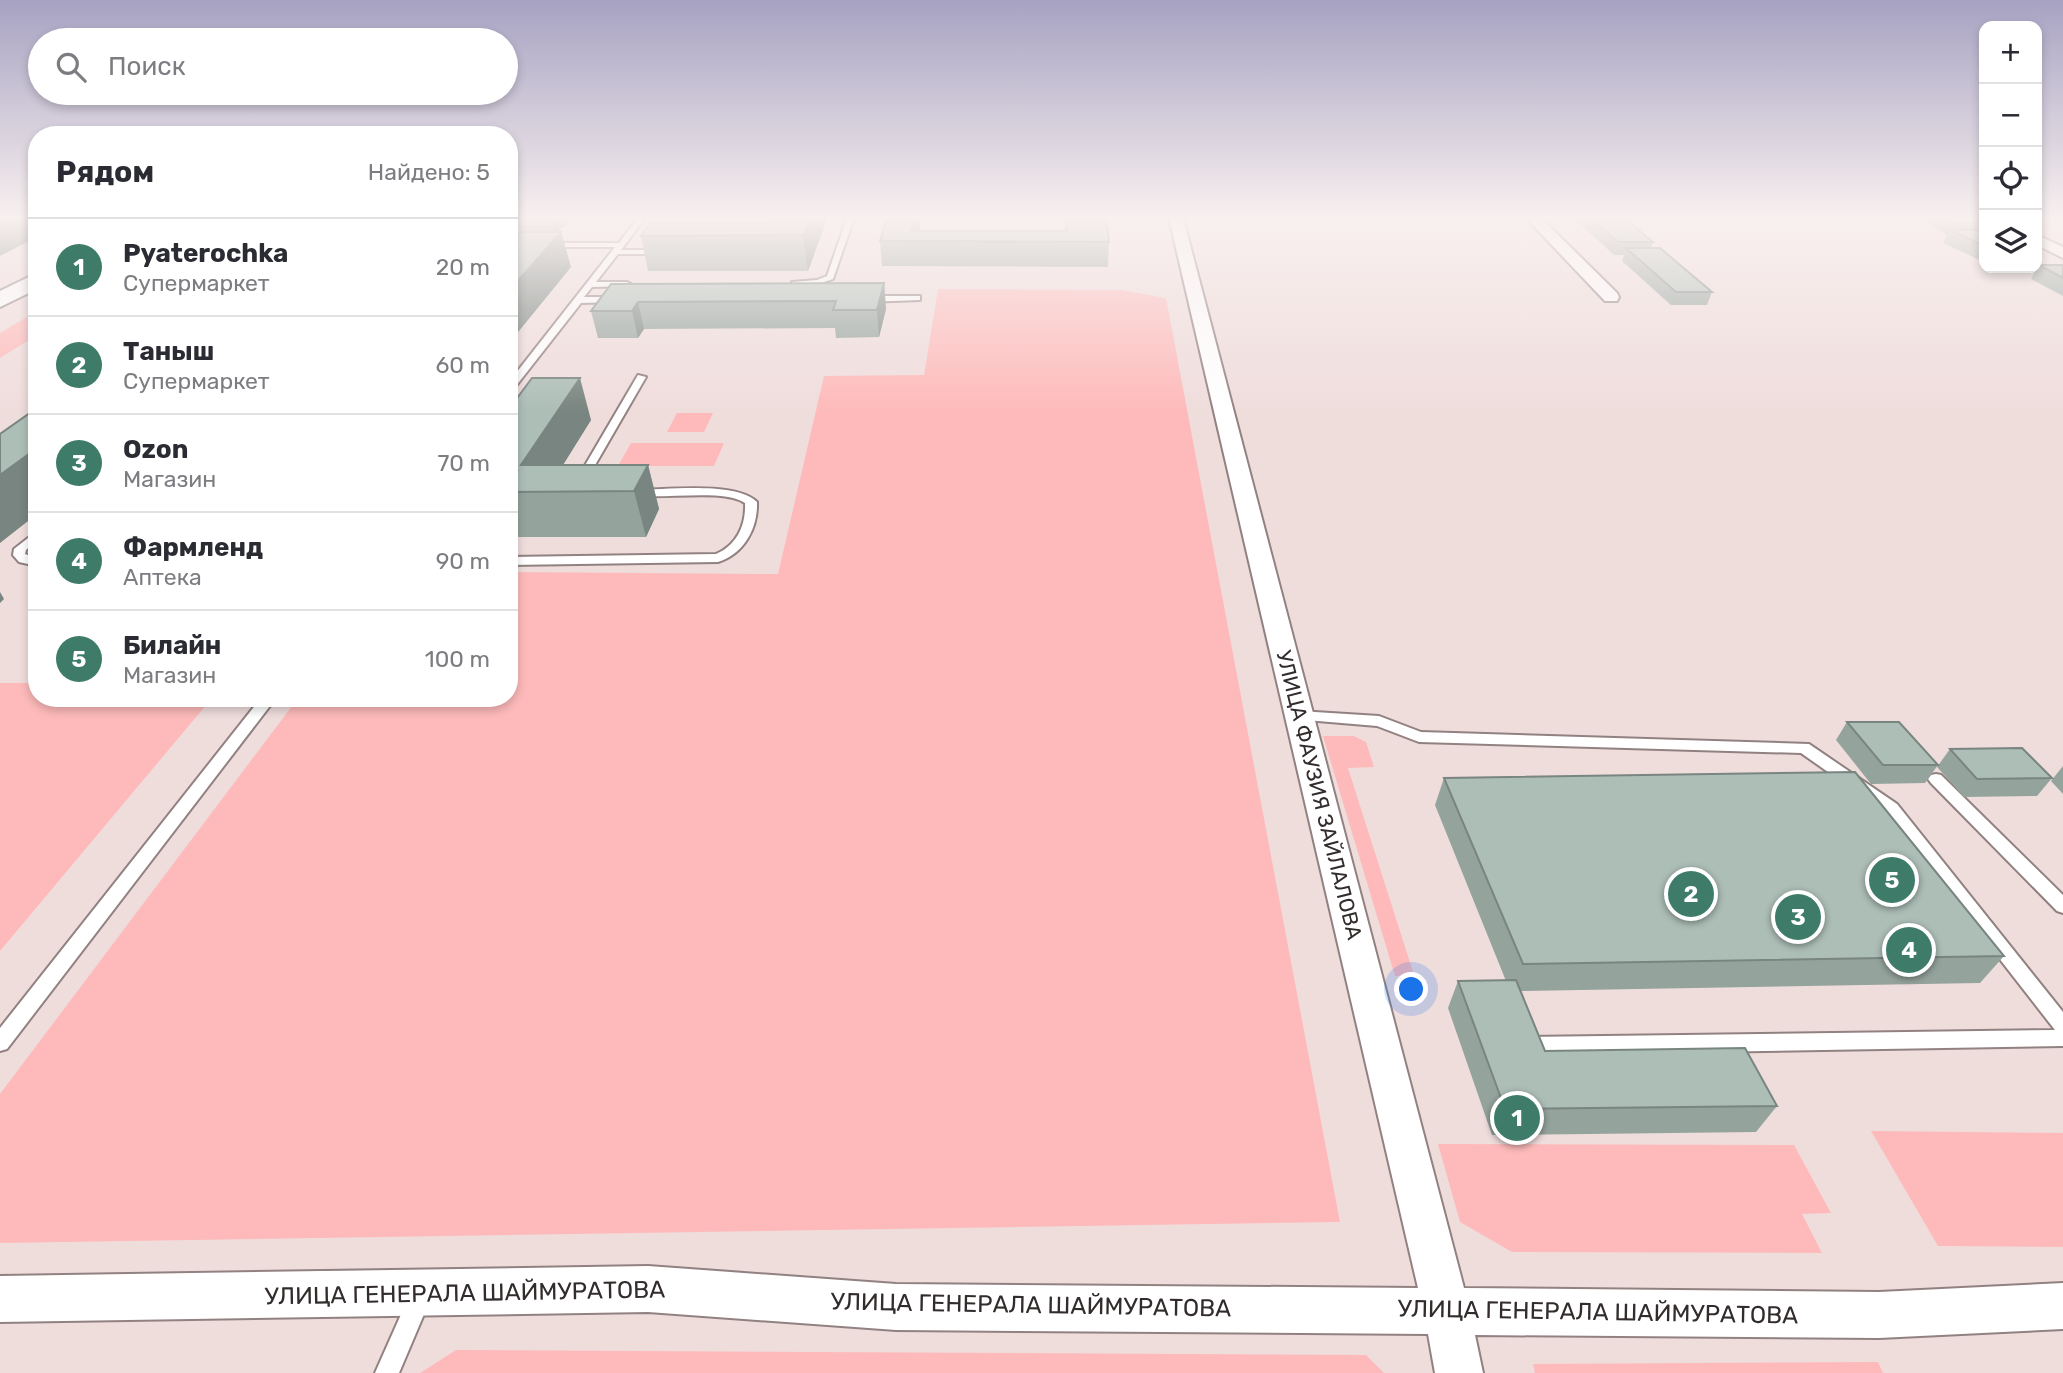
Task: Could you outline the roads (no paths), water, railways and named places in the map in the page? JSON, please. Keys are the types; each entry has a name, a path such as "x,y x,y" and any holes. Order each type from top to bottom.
{"main road":[{"path":"0,300 28,284"}],"street":[{"name":"УЛИЦА ФАУЗИЯ ЗАЙЛАЛОВА","path":"1192,282 1446,1310 1459,1373"},
{"path":"1596,282 1611,297"},
{"name":"УЛИЦА ГЕНЕРАЛА ШАЙМУРАТОВА","path":"0,1299 648,1289 896,1307 1879,1315 2063,1306"}],"lane":[{"path":"518,372 592,282"},
{"path":"779,284 816,282"},
{"path":"590,285 631,284"},
{"path":"849,299 917,298"},
{"path":"578,300 633,300"},
{"path":"585,491 580,484 582,478 641,377"},
{"path":"518,561 718,558 734,552 740,544 752,510 751,502 734,494 620,493"},
{"path":"28,542 20,549 19,555 28,560"},
{"path":"0,1043 262,707"},
{"path":"1299,716 1379,721 1419,737 1804,748 1891,808 2063,1026"},
{"path":"1936,779 2063,906"},
{"path":"1521,1046 2063,1038"},
{"path":"387,1373 422,1293"}],"place":[{"name":"Билайн","path":"1892,880"},
{"name":"Таныш","path":"1691,894"},
{"name":"Ozon","path":"1798,917"},
{"name":"Фармленд","path":"1909,950"},
{"name":"Pyaterochka","path":"1517,1118"}]}
